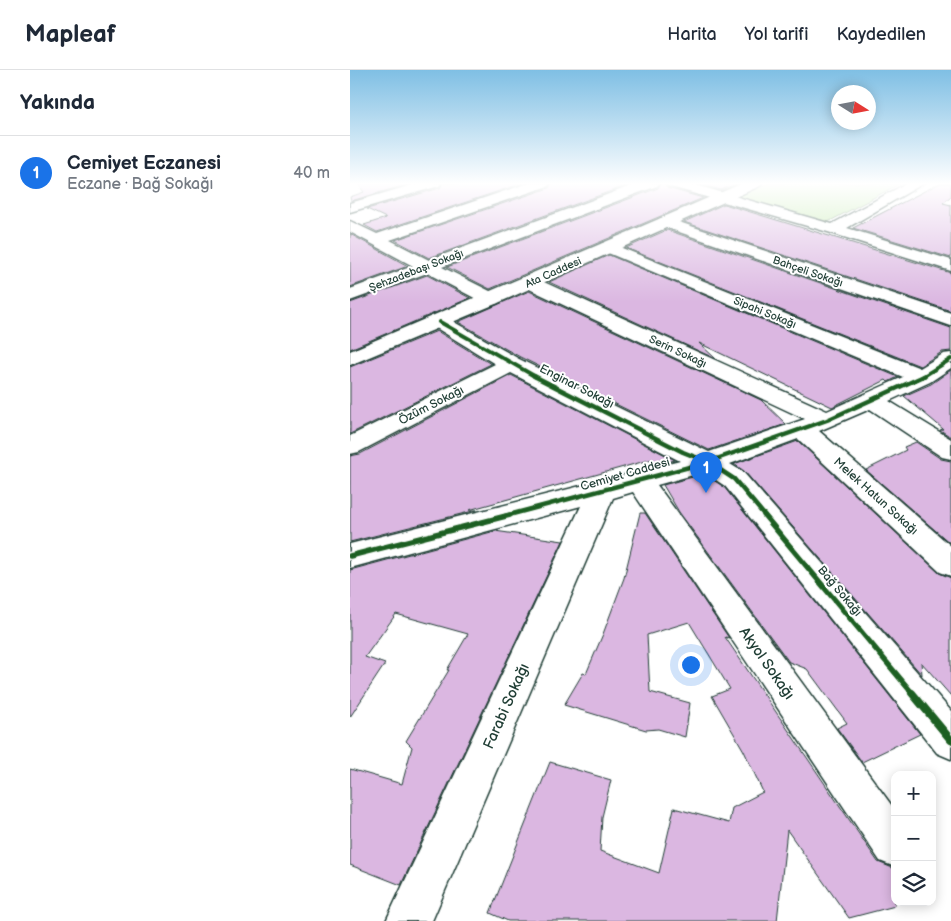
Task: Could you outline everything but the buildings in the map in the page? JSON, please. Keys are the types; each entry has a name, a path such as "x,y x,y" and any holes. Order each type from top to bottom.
{"street":[{"path":"377,239 425,223"},
{"name":"Şehzadebaşı Sokağı","path":"350,295 544,223"},
{"name":"Ata Caddesi","path":"350,359 440,322 662,223"},
{"name":"Bahçeli Sokağı","path":"666,223 951,320"},
{"path":"812,223 951,266"},
{"path":"834,229 845,223"},
{"path":"350,226 491,299"},
{"name":"Sipahi Sokağı","path":"607,247 922,377"},
{"name":"Serin Sokağı","path":"529,282 827,420"},
{"name":"Enginar Sokağı","path":"440,322 511,364 683,452 708,462"},
{"name":"Cemiyet Caddesi","path":"350,556 602,492 708,462 827,420 922,377 951,359"},
{"name":"Özüm Sokağı","path":"350,446 511,364"},
{"path":"872,400 951,451"},
{"name":"Melek Hatun Sokağı","path":"802,429 951,564"},
{"name":"Bağ Sokağı","path":"708,462 734,479 951,740"},
{"name":"Akyol Sokağı","path":"639,480 891,840"},
{"name":"Farabi Sokağı","path":"409,921 602,492"}],"cycle path":[{"path":"440,322 511,364 683,452 708,462 734,479 951,740"},
{"path":"350,556 708,462 827,420 922,377 951,359"}],"place":[{"name":"Cemiyet Eczanesi","path":"706,493"}]}
